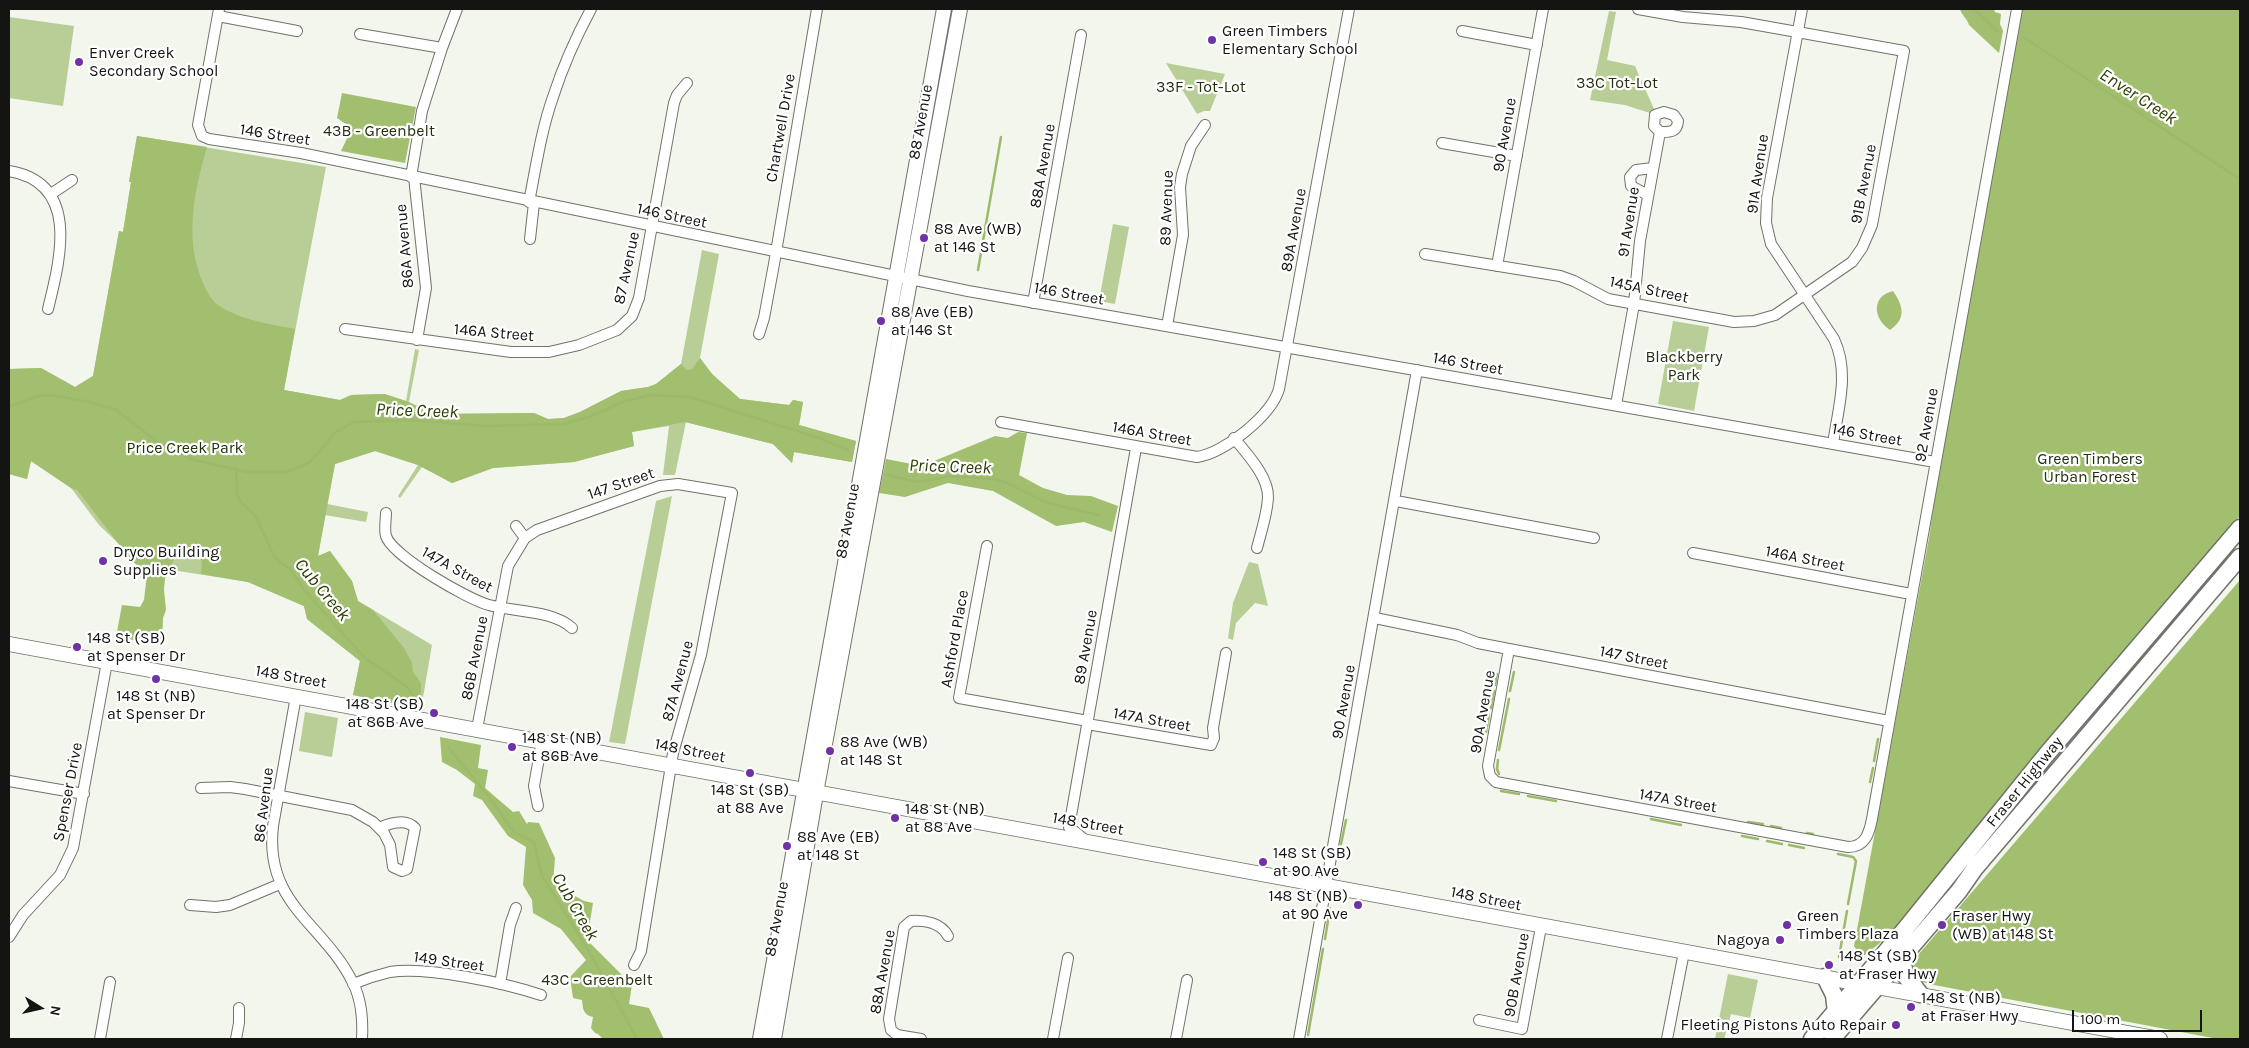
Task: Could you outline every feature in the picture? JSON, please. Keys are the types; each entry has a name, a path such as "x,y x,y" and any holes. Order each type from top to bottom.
{"main road":[{"name":"88 Avenue","path":"774,1039 904,278 944,9"},
{"name":"88 Avenue","path":"760,1039 802,790 904,278 960,9"},
{"name":"Fraser Highway","path":"1812,1039 1861,983 2046,755 2240,528"},
{"name":"Fraser Highway","path":"1832,1039 2240,557"},
{"name":"148 Street","path":"9,644 1541,927 1861,983 2160,1039"},
{"path":"1902,958 1905,975 1920,994"},
{"path":"1825,977 1834,995 1836,1012"}],"street":[{"name":"86A Avenue","path":"417,340 426,288 412,177 422,112 442,48 457,9"},
{"path":"530,238 532,202 540,143 552,97 570,51 591,9"},
{"name":"Chartwell Drive","path":"776,252 816,9"},
{"name":"89A Avenue","path":"1234,438 1273,405 1279,390 1349,9"},
{"name":"90 Avenue","path":"1497,266 1543,9"},
{"path":"1638,9 1683,17 1741,22 1798,33"},
{"name":"91A Avenue","path":"1802,9 1767,198 1766,217 1771,244 1834,339 1842,361 1843,379 1833,444"},
{"name":"92 Avenue","path":"1861,844 1869,830 2016,9"},
{"path":"218,12 297,31"},
{"name":"146 Street","path":"218,12 198,129 202,136 209,140 301,153 651,227 1033,303 1935,462"},
{"path":"1462,31 1537,45"},
{"name":"91B Avenue","path":"1798,33 1904,51 1868,237 1852,262 1804,294"},
{"path":"360,34 442,48"},
{"name":"88A Avenue","path":"1033,303 1081,35"},
{"name":"87 Avenue","path":"632,316 639,298 674,103 677,95 687,83"},
{"name":"89 Avenue","path":"1167,326 1183,235 1180,200 1182,174 1191,146 1205,125"},
{"name":"91 Avenue","path":"1616,405 1634,304 1640,241 1660,132"},
{"path":"1442,143 1517,156"},
{"path":"1648,195 1631,186 1630,177 1636,170 1653,168"},
{"path":"9,171 30,178 51,194 57,210 62,231 48,309"},
{"path":"51,194 72,180"},
{"path":"759,334 764,318 776,252"},
{"name":"145A Street","path":"1425,254 1560,276 1574,281 1608,299 1734,322 1749,322 1774,315 1804,294"},
{"name":"146A Street","path":"345,329 511,352 549,352 579,345 612,332 622,326 632,316"},
{"name":"90 Avenue","path":"1299,1039 1418,370"},
{"name":"146A Street","path":"1001,422 1136,448 1197,457 1212,454 1234,438"},
{"path":"1234,438 1257,468 1265,483 1268,497 1257,548"},
{"name":"89 Avenue","path":"1088,842 1069,827 1136,448"},
{"name":"147 Street","path":"525,538 537,530 660,486 678,484 732,493"},
{"name":"87A Avenue","path":"634,965 641,951 674,754 703,646 732,493"},
{"path":"1396,501 1594,538"},
{"name":"147A Street","path":"386,513 386,536 395,549 409,560 479,602 500,608 555,617 572,628"},
{"path":"516,526 525,538"},
{"name":"86B Avenue","path":"477,729 509,562 525,538"},
{"name":"Ashford Place","path":"987,546 959,698 1087,722"},
{"name":"146A Street","path":"1693,553 1912,594"},
{"name":"147 Street","path":"1375,618 1456,635 1478,643 1889,721"},
{"name":"90A Avenue","path":"1491,779 1488,766 1509,649"},
{"name":"147A Street","path":"1087,722 1211,745 1214,738 1213,728 1226,653"},
{"name":"Spenser Drive","path":"9,937 20,919 54,882 67,862 77,835 107,662"},
{"name":"86 Avenue","path":"296,696 278,795 272,845 280,884 295,909 339,961 353,984"},
{"path":"538,806 534,786 542,741"},
{"name":"147A Street","path":"1491,779 1501,784 1848,847 1861,844"},
{"path":"9,781 84,794"},
{"path":"200,788 230,787 352,810 379,828 390,845 393,867 402,871 407,869 415,828 408,824 397,822 379,828"},
{"path":"190,905 216,907 230,905 280,884"},
{"path":"500,984 510,925 516,908"},
{"name":"88A Avenue","path":"897,1037 892,1030 889,1019 904,927 911,921 928,923 942,927 948,936"},
{"name":"90B Avenue","path":"1479,1020 1522,1028 1541,927"},
{"path":"1667,1039 1684,952"},
{"path":"1053,1039 1068,958"},
{"name":"149 Street","path":"353,984 390,972 414,971 500,984 541,995"},
{"path":"1176,1039 1187,980"},
{"path":"100,1039 110,982"},
{"path":"353,984 360,1010 362,1039"},
{"path":"236,1039 239,1008"},
{"path":"897,1037 921,1039"}],"green space":[{"path":"1960,9 1994,9 1995,12 2001,14 2000,24 2003,31 1999,53 1969,25"},
{"name":"Green Timbers Urban Forest","path":"2021,9 2240,9 2240,516 2041,747 1891,934 1865,955 1860,955 1854,946 1929,538 1944,435"},
{"name":"33C Tot-Lot","path":"1609,11 1616,12 1607,60 1635,66 1654,109 1650,113 1625,105 1590,100"},
{"path":"9,17 74,26 63,106 9,98"},
{"name":"33F - Tot-Lot","path":"1166,63 1225,74 1210,111 1197,114"},
{"name":"43B - Greenbelt","path":"342,93 416,107 405,163 341,151 351,130 350,127 337,118"},
{"name":"Price Creek Park","path":"137,136 326,167 284,390 340,400 351,395 380,394 406,401 415,349 419,350 409,402 434,414 534,413 548,419 564,418 621,391 656,384 681,364 702,250 719,254 700,358 712,374 740,399 789,405 793,400 803,402 799,425 856,441 852,462 794,452 792,463 773,444 686,422 675,475 663,475 669,426 632,432 634,446 574,462 493,468 452,483 422,467 400,498 398,496 418,465 375,451 335,464 327,504 368,512 366,522 325,515 318,556 330,551 352,581 358,601 432,645 421,709 353,695 360,661 307,619 304,606 248,582 172,570 135,559 99,525 71,488 31,461 27,479 9,474 9,369 41,368 75,387 93,376 119,231 123,232"},
{"name":"Price Creek Park","path":"137,136 207,147 198,181 193,215 192,232 197,266 207,292 218,305 245,318 295,329 284,390 340,400 351,395 385,394 434,414 534,413 548,419 564,418 621,391 656,384 681,364 687,370 692,369 700,358 712,374 740,399 789,405 793,400 803,402 799,425 856,441 852,462 794,452 792,463 773,444 685,422 632,432 634,446 574,462 493,468 452,483 418,465 375,451 335,464 318,556 330,551 352,581 358,601 373,610 404,648 412,663 413,672 421,683 421,709 353,695 360,661 307,619 304,606 248,582 201,574 202,561 191,548 185,548 176,555 165,579 166,610 163,618 162,645 116,637 122,605 140,607 144,600 147,574 131,560 77,490 71,488 31,461 27,479 9,474 9,369 41,368 75,387 93,376 119,231 123,232"},
{"path":"1113,224 1129,227 1115,304 1099,301"},
{"path":"1893,291 1902,312 1899,322 1890,330 1880,320 1877,308 1881,298"},
{"name":"Blackberry Park","path":"1673,321 1709,327 1694,411 1658,404"},
{"path":"1018,432 1027,433 1019,475 1043,488 1067,495 1091,496 1118,506 1112,532 1084,522 1056,526 993,491 948,483 905,497 879,493 886,459 922,466 995,436 1008,438"},
{"path":"672,496 625,744 609,742 656,501"},
{"path":"1249,562 1258,564 1268,606 1255,603 1236,623 1233,640 1228,638 1233,603"},
{"path":"2240,580 2240,1039 2218,1039 1929,984 1914,979 1912,962"},
{"path":"305,712 338,718 332,757 299,751"},
{"name":"43C - Greenbelt","path":"440,737 481,745 478,768 488,770 485,788 513,812 519,811 527,824 528,822 539,823 555,858 553,884 584,901 593,903 587,940 632,985 629,1004 649,1008 664,1039 603,1039 591,1028 593,1017 585,1013 582,1000 573,998 570,977 586,960 561,929 533,913 532,900 523,885 526,847 508,836 482,800 473,796 475,784 457,770 442,762"},
{"path":"1728,974 1758,980 1750,1018 1731,1014 1724,1039 1715,1039"}],"waterway":[{"name":"Enver Creek","path":"1974,9 1998,32"},
{"name":"Enver Creek","path":"2023,37 2240,179"},
{"path":"978,270 1001,137"},
{"name":"Price Creek","path":"9,407 38,396 49,395 85,401 115,409 160,444 194,460 247,472 287,472 310,462 336,432 354,422 408,420 486,426 562,424 589,417 625,401 651,395 690,397 819,438 848,450"},
{"name":"Cub Creek","path":"236,468 237,495 241,502 255,515 274,556 290,569 305,591 364,657 407,687 421,707"},
{"name":"Price Creek","path":"886,475 918,482 951,476 995,479 1045,502 1098,515"},
{"path":"1510,691 1514,672"},
{"path":"1495,685 1497,674"},
{"path":"1491,708 1494,691"},
{"path":"1499,750 1509,699"},
{"path":"1486,732 1489,715"},
{"path":"1874,761 1878,739"},
{"name":"Cub Creek","path":"449,748 490,798 514,832 534,842 541,874 590,953 637,1039"},
{"path":"1498,760 1497,769 1499,774"},
{"path":"1870,782 1873,768"},
{"path":"1501,791 1519,794"},
{"path":"1528,796 1556,801"},
{"path":"1651,819 1681,825"},
{"path":"1341,844 1346,820"},
{"path":"1748,822 1763,824"},
{"path":"1771,826 1781,828"},
{"path":"1807,833 1813,834"},
{"path":"1742,836 1758,839"},
{"path":"1767,841 1782,844"},
{"path":"1789,845 1804,848"},
{"path":"1838,854 1853,857 1856,861 1848,904"},
{"path":"1325,939 1330,908"},
{"path":"1839,957 1847,911"},
{"path":"1308,1035 1323,949"}],"place":[{"name":"Green Timbers Elementary School","path":"1212,40"},
{"name":"Enver Creek Secondary School","path":"79,62"},
{"name":"88 Ave (WB) at 146 St","path":"924,238"},
{"name":"88 Ave (EB) at 146 St","path":"881,321"},
{"name":"Dryco Building Supplies","path":"103,561"},
{"name":"148 St (SB) at Spenser Dr","path":"77,647"},
{"name":"148 St (NB) at Spenser Dr","path":"156,679"},
{"name":"148 St (SB) at 86B Ave","path":"434,713"},
{"name":"148 St (NB) at 86B Ave","path":"512,747"},
{"name":"88 Ave (WB) at 148 St","path":"830,751"},
{"name":"148 St (SB) at 88 Ave","path":"750,773"},
{"name":"148 St (NB) at 88 Ave","path":"895,818"},
{"name":"88 Ave (EB) at 148 St","path":"787,846"},
{"name":"148 St (SB) at 90 Ave","path":"1263,862"},
{"name":"148 St (NB) at 90 Ave","path":"1358,905"},
{"name":"Green Timbers Plaza","path":"1787,925"},
{"name":"Fraser Hwy (WB) at 148 St","path":"1942,925"},
{"name":"Nagoya","path":"1780,940"},
{"name":"148 St (SB) at Fraser Hwy","path":"1829,965"},
{"name":"148 St (NB) at Fraser Hwy","path":"1911,1007"},
{"name":"Fleeting Pistons Auto Repair","path":"1896,1025"}]}
